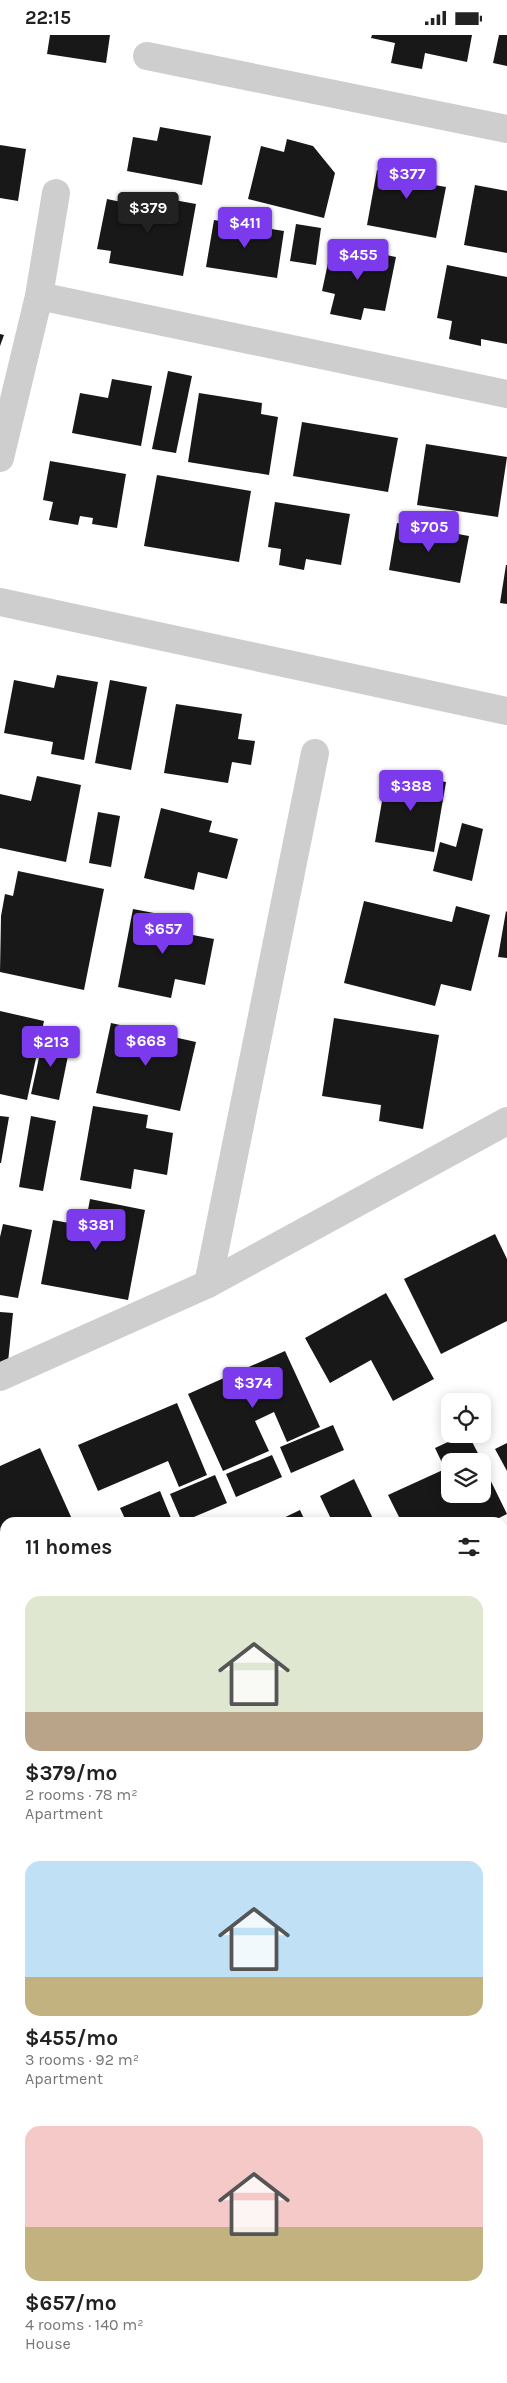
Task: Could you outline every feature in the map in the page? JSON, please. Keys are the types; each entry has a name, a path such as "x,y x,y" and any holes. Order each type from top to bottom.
{"street":[{"path":"147,56 507,129"},
{"path":"0,458 39,296 56,193"},
{"path":"39,296 507,393"},
{"path":"0,602 507,711"},
{"path":"208,1284 315,753"},
{"path":"0,1377 208,1284 507,1121"}],"building":[{"path":"50,35 110,35 106,63 47,54"},
{"path":"372,35 472,35 467,62 425,53 422,69 391,63 395,43 371,38"},
{"path":"499,35 507,35 507,66 493,63"},
{"path":"160,127 211,136 202,185 127,171 133,137 157,141"},
{"path":"287,139 313,146 335,173 324,218 248,199 261,146 284,152"},
{"path":"0,145 26,149 18,201 0,198"},
{"path":"399,158 433,164 429,184 446,187 436,238 367,225 377,170 396,173"},
{"path":"475,185 507,191 507,253 464,245"},
{"path":"141,194 196,204 183,276 109,263 111,251 97,249 107,199 140,206"},
{"path":"214,220 284,231 277,278 206,267"},
{"path":"296,224 321,228 316,265 290,261"},
{"path":"332,244 396,257 385,311 364,308 361,320 330,314 335,294 322,291"},
{"path":"447,265 507,277 507,344 481,339 481,346 449,339 452,321 437,318"},
{"path":"0,334 4,335 0,346"},
{"path":"168,371 192,376 176,453 152,449"},
{"path":"112,379 152,386 141,446 72,433 80,393 108,398"},
{"path":"199,393 262,403 261,414 278,417 269,475 188,462"},
{"path":"302,422 398,438 388,492 293,476"},
{"path":"426,444 507,457 498,517 417,505"},
{"path":"50,461 126,474 117,528 92,524 93,518 80,516 78,525 49,520 53,502 43,500"},
{"path":"157,475 251,491 239,562 144,546"},
{"path":"275,502 350,514 341,565 306,559 304,570 279,565 281,549 268,547"},
{"path":"397,523 469,536 460,583 389,570"},
{"path":"507,565 507,604 500,603"},
{"path":"57,675 98,682 84,760 51,754 53,742 4,733 14,680 54,688"},
{"path":"110,680 147,687 131,770 95,763"},
{"path":"176,704 242,714 238,739 255,741 251,765 232,762 228,783 164,773"},
{"path":"387,772 446,782 434,852 375,842"},
{"path":"37,776 81,785 66,862 0,848 0,794 31,801"},
{"path":"161,808 212,821 209,832 238,839 227,879 198,872 194,890 144,878"},
{"path":"98,812 120,816 111,867 89,863"},
{"path":"462,823 483,829 472,881 433,871 440,842 456,847"},
{"path":"18,871 104,889 84,990 0,972 1,916 5,894 13,896"},
{"path":"364,901 452,922 456,906 490,915 471,991 441,984 435,1006 344,983"},
{"path":"133,909 185,919 182,933 214,939 205,985 175,979 171,998 118,987"},
{"path":"507,912 507,958 498,957"},
{"path":"0,1011 44,1021 27,1100 0,1094"},
{"path":"334,1018 439,1035 423,1129 379,1121 381,1105 322,1096"},
{"path":"111,1023 196,1042 180,1111 96,1093"},
{"path":"44,1035 71,1041 59,1100 31,1094"},
{"path":"93,1106 148,1115 146,1128 173,1133 167,1175 134,1169 131,1189 80,1180"},
{"path":"0,1116 9,1117 1,1163 0,1163"},
{"path":"31,1116 56,1121 43,1191 19,1187"},
{"path":"90,1199 145,1210 128,1300 41,1284 53,1220 85,1226"},
{"path":"3,1224 32,1230 18,1298 0,1295 0,1237"},
{"path":"495,1234 507,1259 507,1321 441,1354 404,1279"},
{"path":"386,1293 434,1379 393,1401 371,1360 330,1383 305,1338"},
{"path":"0,1312 13,1313 7,1372 0,1371"},
{"path":"285,1351 320,1427 287,1442 274,1412 255,1421 269,1451 223,1471 188,1394"},
{"path":"177,1403 207,1475 179,1487 168,1461 98,1491 78,1445"},
{"path":"333,1425 344,1450 291,1473 280,1447"},
{"path":"446,1443 473,1443 478,1453 441,1453 441,1461 435,1448"},
{"path":"507,1443 507,1471 495,1449"},
{"path":"40,1448 71,1517 0,1517 0,1466"},
{"path":"272,1455 282,1477 236,1497 226,1474"},
{"path":"441,1471 441,1503 491,1503 491,1481 507,1514 501,1517 399,1517 388,1495"},
{"path":"215,1475 227,1503 194,1517 180,1517 170,1494"},
{"path":"354,1479 372,1517 330,1517 320,1496"},
{"path":"160,1491 171,1517 124,1517 120,1508"},
{"path":"300,1510 303,1517 285,1517"}]}
